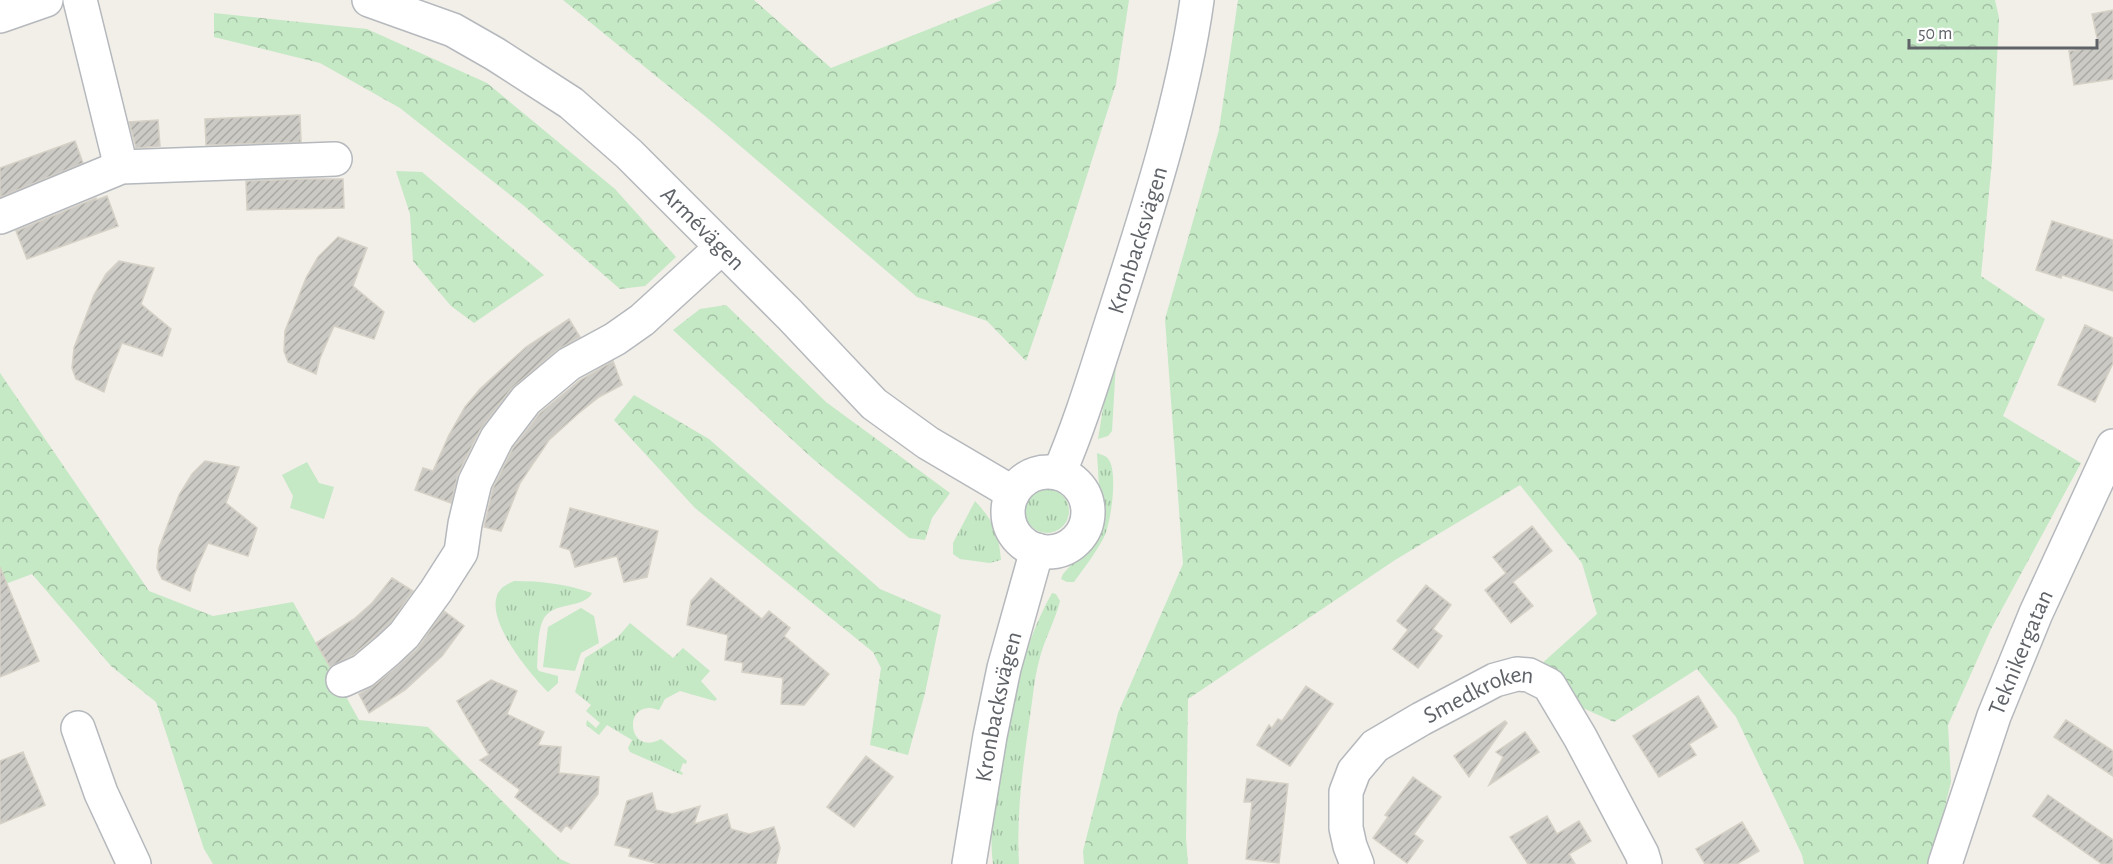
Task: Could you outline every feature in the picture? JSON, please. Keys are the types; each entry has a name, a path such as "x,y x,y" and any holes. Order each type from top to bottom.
{"street":[{"path":"0,16 46,0"},
{"path":"80,0 121,167"},
{"name":"Armévägen","path":"369,0 453,30 571,103 629,154 790,315 874,404 928,443 1013,493"},
{"name":"Kronbacksvägen","path":"1059,473 1080,419 1159,166 1197,0"},
{"path":"0,217 121,167 335,159"},
{"path":"343,680 363,671 404,635 436,591 461,552 475,482 497,438 526,400 569,364 615,339 642,320 722,247"},
{"name":"Teknikergatan","path":"1945,864 1994,716 2037,613 2113,446"},
{"path":"1038,473 1059,473 1070,478 1085,498 1088,510 1086,523 1081,534 1067,546 1049,552 1037,550 1026,545 1017,537 1008,516 1009,504 1019,484 1038,473"},
{"name":"Kronbacksvägen","path":"969,864 990,736 1004,668 1037,550"},
{"name":"Smedkroken","path":"1357,864 1346,828 1346,792 1354,771 1375,746 1496,680 1517,674 1529,675 1550,685 1646,864"},
{"path":"78,728 101,793 134,864"}],"green space":[{"path":"563,0 754,0 831,68 1002,0 1129,0 1116,84 1026,361 987,321 917,297 711,121"},
{"path":"1238,0 1995,0 1999,18 1992,161 1981,276 2045,319 2003,416 2081,463 1991,629 1948,725 1951,782 1931,864 1804,864 1802,855 1736,717 1697,669 1614,722 1556,696 1529,675 1597,614 1582,563 1520,485 1395,560 1188,699 1186,838 1188,864 1084,864 1083,851 1118,713 1183,564 1165,319 1219,130"},
{"path":"214,13 367,29 487,83 615,189 676,257 645,286 620,289 523,205 400,108 320,63 214,37"},
{"path":"396,171 422,172 544,275 474,323 451,306 413,261 410,214"},
{"path":"726,305 826,402 950,493 932,518 925,540 909,538 812,458 673,330 700,309"},
{"path":"1116,362 1112,431 1108,436 1098,439 1105,396"},
{"path":"0,373 149,591 213,616 293,602 359,720 428,727 560,859 571,864 213,864 204,849 156,702 111,666 32,574 0,586"},
{"path":"634,395 709,439 880,589 941,615 925,693 908,755 870,745 881,668 873,652 695,508 614,420"},
{"path":"1097,453 1107,458 1112,467 1113,487 1109,523 1103,539 1089,561 1074,582 1067,582 1061,579 1063,574 1092,542 1101,521"},
{"path":"307,462 319,483 334,487 324,519 290,508 293,496 282,475"},
{"path":"1047,489 1063,495 1069,511 1063,527 1047,533 1031,527 1025,511 1031,495"},
{"path":"975,501 994,528 999,542 1001,560 990,563 960,559 953,554 953,543"},
{"path":"514,581 554,584 592,593 582,602 554,610 543,620 539,637 537,668 539,671 558,676 558,683 548,692 521,661 498,619 496,607 498,593"},
{"path":"1052,593 1056,594 1060,601 1037,668 1021,790 1018,827 1019,864 993,864 991,834 994,805 1012,706 1028,648"},
{"path":"581,608 594,616 599,643 581,653 575,671 543,667 548,627"},
{"path":"630,623 673,658 683,648 710,671 701,681 717,699 715,701 680,691 665,699 659,710 647,708 639,711 634,718 635,734 641,741 649,743 661,739 687,761 686,764 683,763 680,771 682,775 630,752 628,748 632,740 607,725 599,735 586,725 587,720 596,728 600,723 586,711 591,705 575,692 585,658 618,637"}],"building":[{"path":"2113,10 2113,79 2074,85 2069,51 2099,47 2092,14"},
{"path":"300,115 301,142 206,145 205,119"},
{"path":"158,120 160,146 136,148 129,122"},
{"path":"75,141 83,163 0,197 0,168"},
{"path":"343,179 344,208 247,210 246,181"},
{"path":"107,196 118,226 27,259 16,231 96,198 96,200"},
{"path":"2052,221 2113,240 2113,291 2062,275 2061,278 2036,270"},
{"path":"338,237 367,248 353,286 384,312 374,339 334,326 320,358 316,374 288,362 284,351 285,331 306,278 318,257"},
{"path":"119,261 154,268 141,304 171,329 162,356 122,343 104,392 76,379 72,368 74,348 94,295 106,274"},
{"path":"569,319 580,337 557,350 511,389 480,430 458,474 451,503 415,490 423,468 433,471 465,407 480,389 526,347"},
{"path":"2085,325 2113,338 2113,363 2095,402 2058,385"},
{"path":"613,361 622,385 599,397 549,440 520,483 501,531 484,527 493,488 513,448 540,413 580,380"},
{"path":"205,461 239,467 226,503 257,528 248,556 208,543 194,575 190,591 162,579 157,568 159,548 179,495 192,474"},
{"path":"570,508 658,531 647,577 624,582 617,556 575,567 570,550 560,547"},
{"path":"1532,526 1552,551 1513,582 1533,606 1511,623 1485,590 1506,573 1493,557"},
{"path":"0,567 39,661 0,677"},
{"path":"392,578 413,591 390,623 376,636 353,655 330,667 316,643 354,619 372,603"},
{"path":"711,578 762,619 769,611 790,628 784,636 829,674 804,705 781,704 783,678 742,672 743,663 725,660 728,635 687,625 691,601"},
{"path":"1426,585 1451,605 1433,629 1442,636 1418,668 1393,649 1408,630 1397,621"},
{"path":"444,611 464,626 442,656 405,690 369,713 359,694 375,685 417,649"},
{"path":"491,680 517,691 507,714 544,732 538,745 561,747 559,773 599,777 598,794 571,829 566,825 561,832 515,797 520,790 480,760 489,755 457,701"},
{"path":"1306,686 1333,704 1290,766 1257,745 1269,725 1272,728 1278,719 1282,721"},
{"path":"1698,696 1717,727 1689,744 1696,755 1659,777 1633,736"},
{"path":"2066,720 2113,751 2113,776 2054,737"},
{"path":"1505,721 1507,723 1469,777 1454,756"},
{"path":"1525,732 1539,752 1489,785 1503,757 1496,752"},
{"path":"23,752 45,805 0,824 0,761"},
{"path":"866,756 893,777 854,827 827,807"},
{"path":"1413,777 1441,797 1414,834 1423,841 1407,863 1373,838 1388,817 1385,815"},
{"path":"1247,779 1288,784 1279,863 1246,859 1252,802 1244,802"},
{"path":"652,793 656,810 672,814 700,806 694,824 727,814 731,829 749,834 774,827 780,848 776,864 659,864 629,856 631,849 615,845 627,801"},
{"path":"2048,795 2113,840 2113,864 2102,864 2033,816"},
{"path":"1547,816 1557,834 1579,821 1591,841 1569,854 1575,864 1528,864 1510,837"},
{"path":"1742,822 1759,851 1737,864 1705,864 1696,849"}]}
